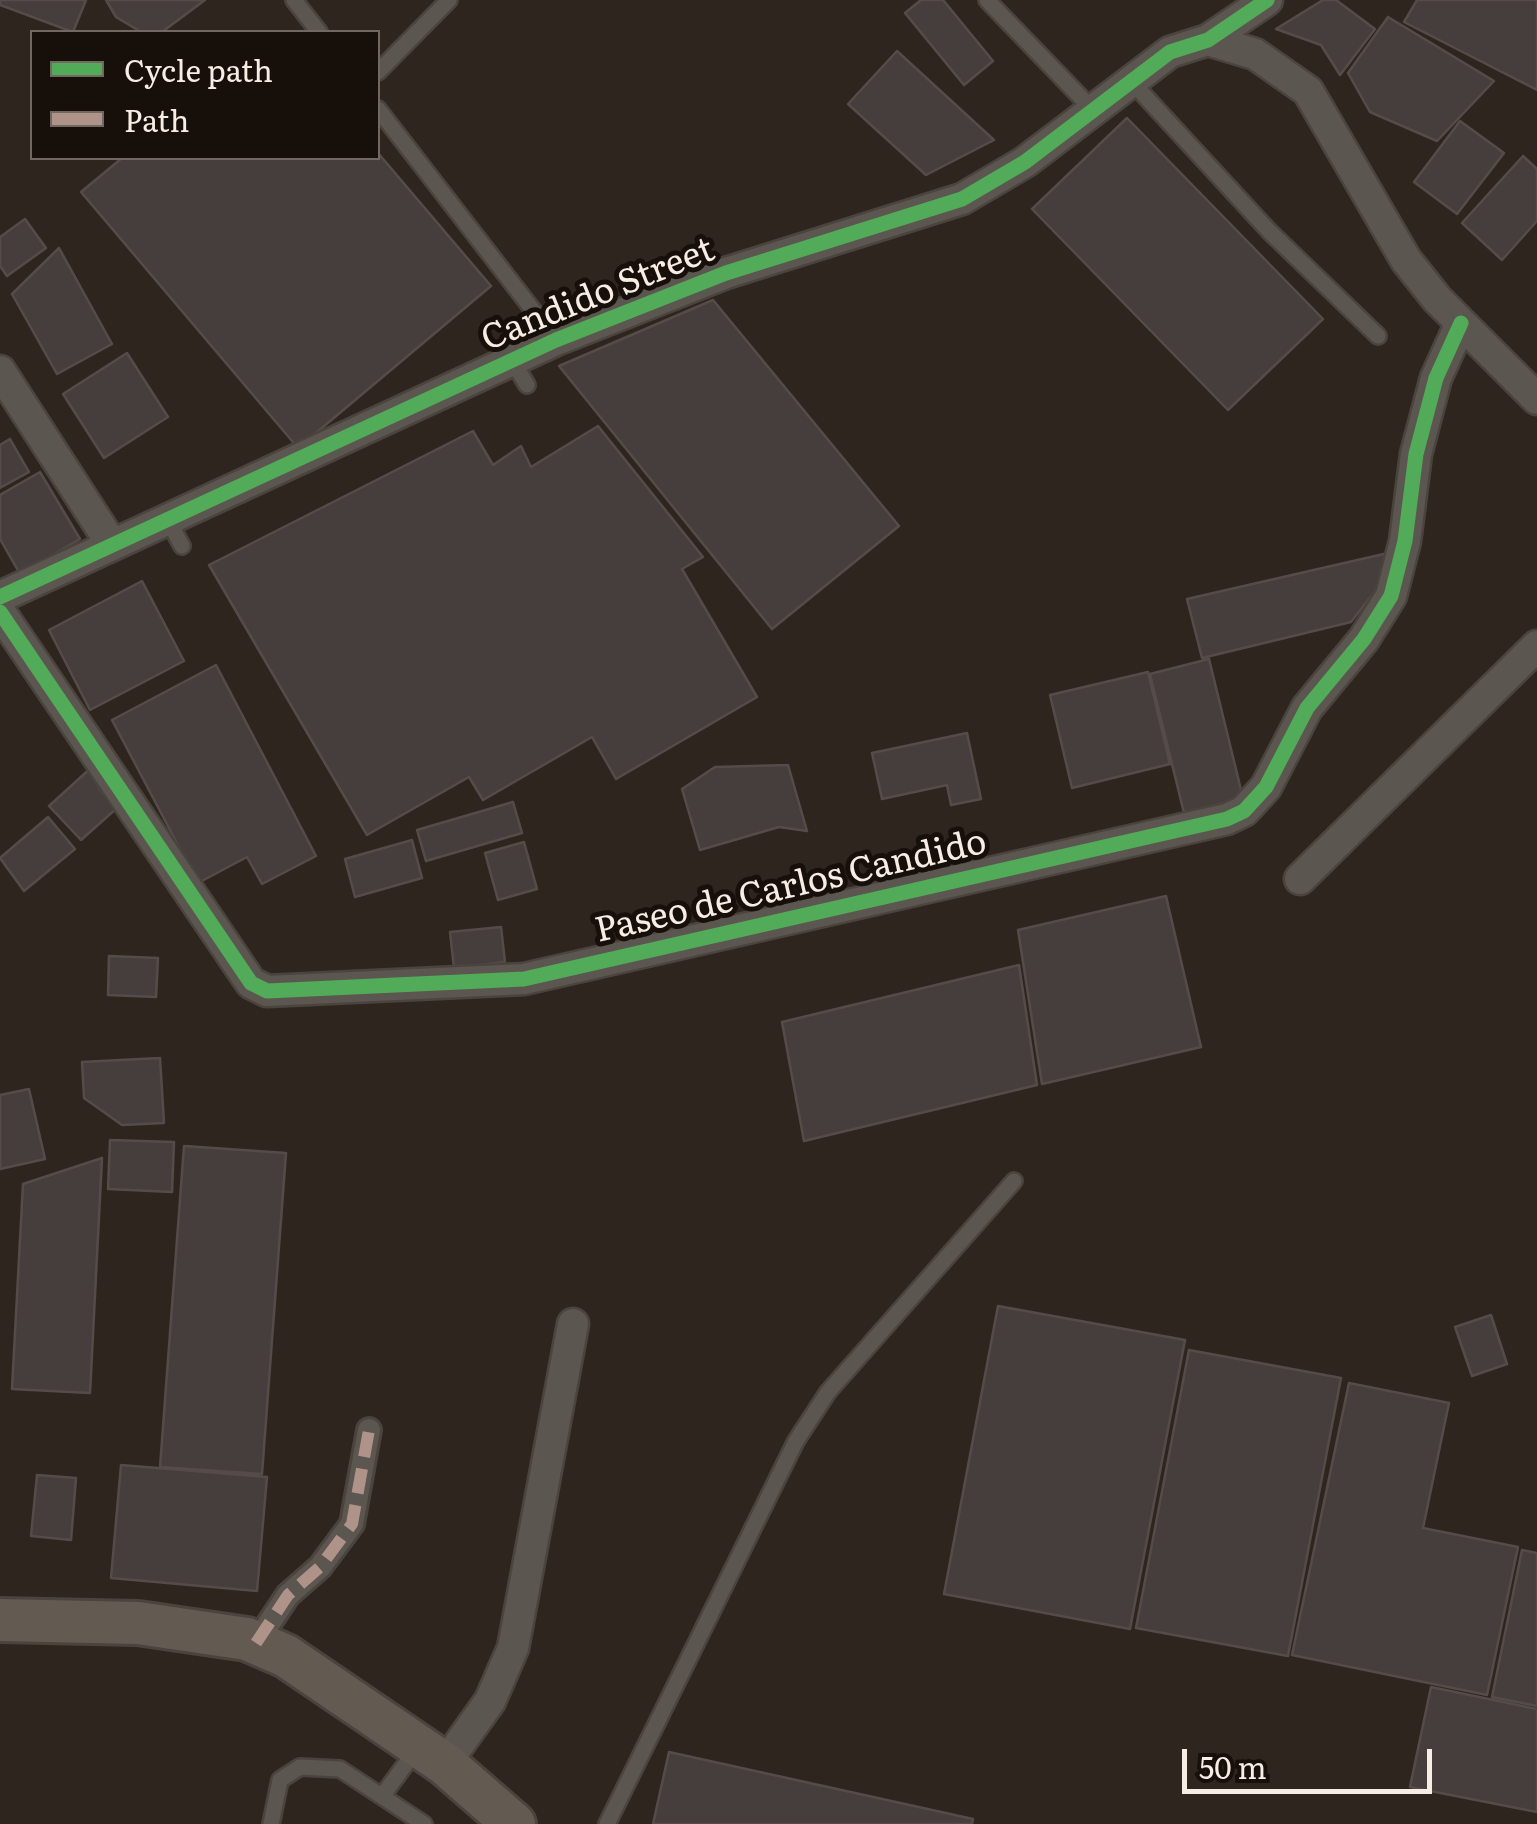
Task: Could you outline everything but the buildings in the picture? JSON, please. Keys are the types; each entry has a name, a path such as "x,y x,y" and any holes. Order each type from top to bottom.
{"main road":[{"path":"0,1620 138,1622 196,1628 256,1643 286,1656 432,1755 514,1824"}],"street":[{"name":"Candido Street","path":"0,596 167,518 520,373 556,340 726,274 962,199 1025,162 1170,52 1208,40 1267,0"},
{"path":"1208,40 1255,54 1308,92 1406,260 1461,323 1537,399"},
{"name":"Paseo de Carlos Candido","path":"0,612 251,983 267,991 524,979 1227,819 1244,811 1266,786 1306,708 1364,638 1391,596 1406,541 1416,454 1436,378 1461,323"},
{"path":"0,371 110,543"},
{"path":"1300,879 1537,646"},
{"path":"432,1755 490,1701 513,1648 573,1324"},
{"path":"256,1643 288,1595 320,1567 352,1524 369,1430"}],"lane":[{"path":"294,0 317,30"},
{"path":"380,70 449,0"},
{"path":"987,0 1094,111"},
{"path":"1131,82 1269,232 1378,336"},
{"path":"380,111 556,340"},
{"path":"167,518 182,546"},
{"path":"607,1824 796,1440 828,1392 1014,1181"},
{"path":"383,1795 432,1755"},
{"path":"271,1824 280,1780 300,1766 340,1769 424,1824"}],"marked path":[{"path":"256,1643 288,1595 320,1567 352,1524 369,1430"}],"cycle path":[{"path":"0,597 556,340 726,273 962,199 1025,162 1170,52 1208,40 1267,0"},
{"path":"0,612 251,983 267,991 524,979 1227,819 1244,811 1266,787 1307,708 1364,639 1391,596 1405,541 1416,454 1436,378 1461,323"}]}
